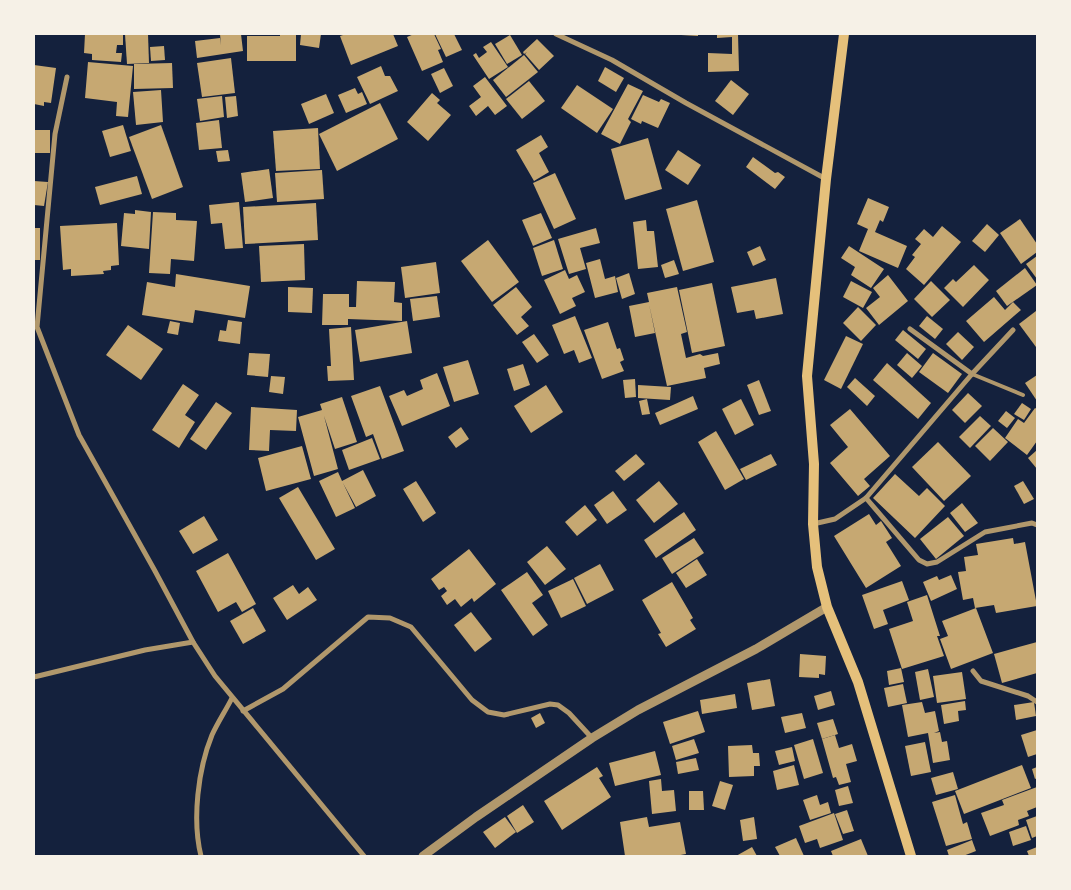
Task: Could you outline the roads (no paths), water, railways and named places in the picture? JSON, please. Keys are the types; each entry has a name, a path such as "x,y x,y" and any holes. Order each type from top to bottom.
{"main road":[{"path":"844,34 826,179 807,376 814,464 813,524 817,567 827,607 858,682 911,856"}],"street":[{"path":"556,34 612,60 686,103 826,179"},
{"path":"67,77 55,134 36,327 79,435 193,642 232,698 364,856"},
{"path":"910,329 972,374"},
{"path":"813,524 835,519 866,498 1012,330"},
{"path":"866,498 919,560 927,564 937,562 985,532 1032,524 1037,525"},
{"path":"423,856 476,817 592,738 638,710 756,649 827,607"},
{"path":"243,711 283,689 368,617 390,618 411,627 472,700 488,712 504,715 550,704 558,705 569,713 592,738"},
{"path":"34,677 145,650 193,642"},
{"path":"973,670 980,681 1028,696 1037,702"},
{"path":"201,856 197,814 200,777 212,735 232,698"}],"lane":[{"path":"972,374 1023,395"}]}
